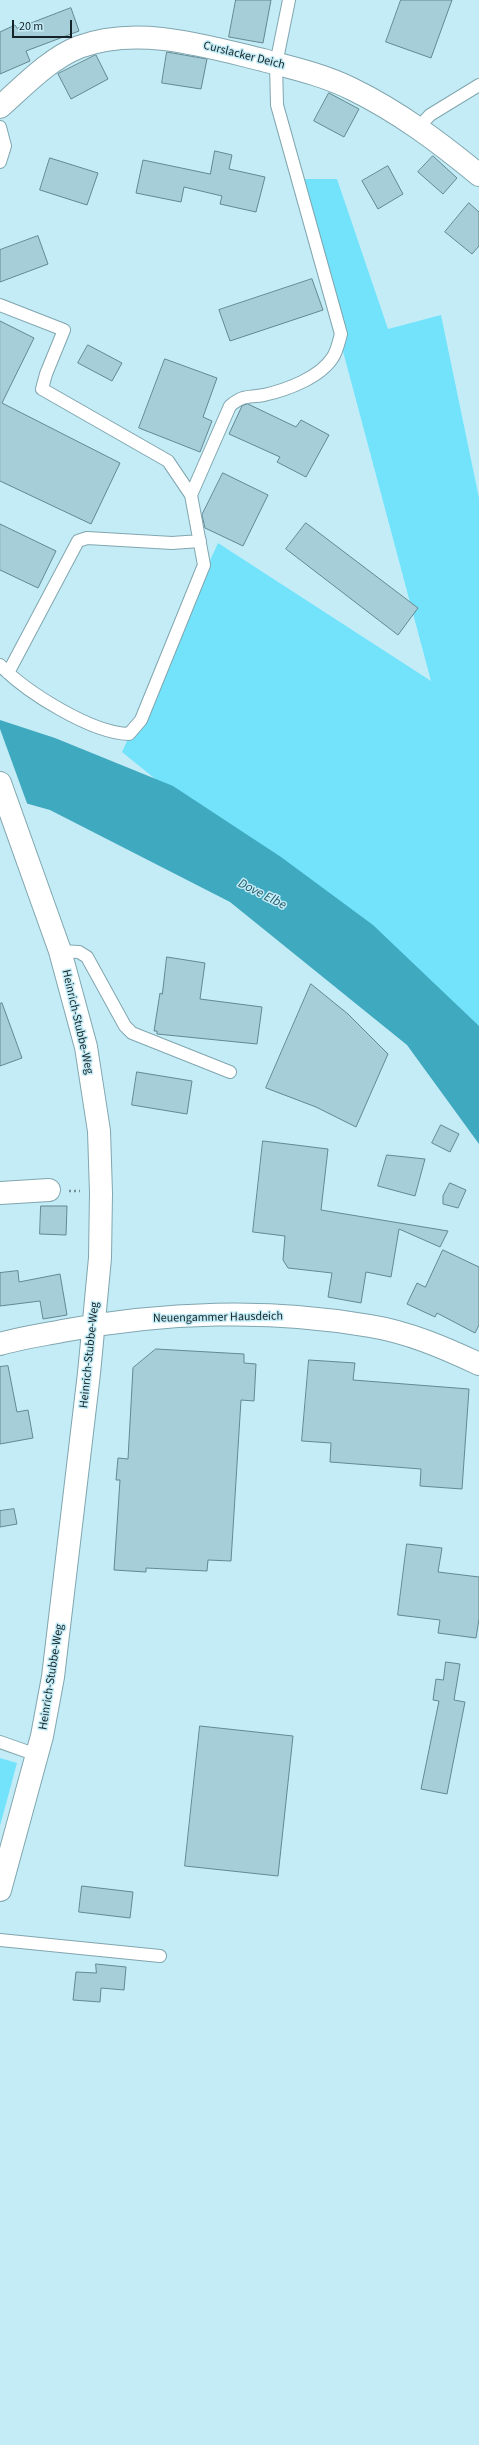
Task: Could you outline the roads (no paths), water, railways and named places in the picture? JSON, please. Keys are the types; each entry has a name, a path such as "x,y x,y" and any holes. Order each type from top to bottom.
{"main road":[{"name":"Curslacker Deich","path":"0,107 53,61 78,48 120,38 194,43 314,73 351,88 389,108 418,128 479,175"},
{"name":"Heinrich-Stubbe-Weg","path":"0,783 60,951 86,1047 99,1131 101,1193 100,1258 94,1326 53,1676 37,1755 0,1890"},
{"path":"0,1193 49,1190"},
{"name":"Neuengammer Hausdeich","path":"0,1344 94,1326 163,1318 250,1315 299,1317 371,1326 406,1335 479,1364"}],"lane":[{"path":"191,495 230,406 240,397 262,395 287,388 320,371 333,357 341,334 277,105 276,64 289,0"},
{"path":"418,128 430,115 479,85"},
{"path":"0,127 5,146 0,162"},
{"path":"0,305 64,330 42,389 168,461 191,495 200,541 204,565 141,720 129,734 114,734 42,700 4,669 78,541 87,538 165,543 200,541"},
{"path":"60,951 79,952 87,957 124,1026 132,1033 230,1072"},
{"path":"0,1742 37,1755"},
{"path":"0,1940 160,1956"}],"water":[{"name":"Dove Elbe","path":"0,720 55,738 173,786 281,857 373,925 479,1026 479,1144 407,1045 230,902 50,810 0,796"}]}
